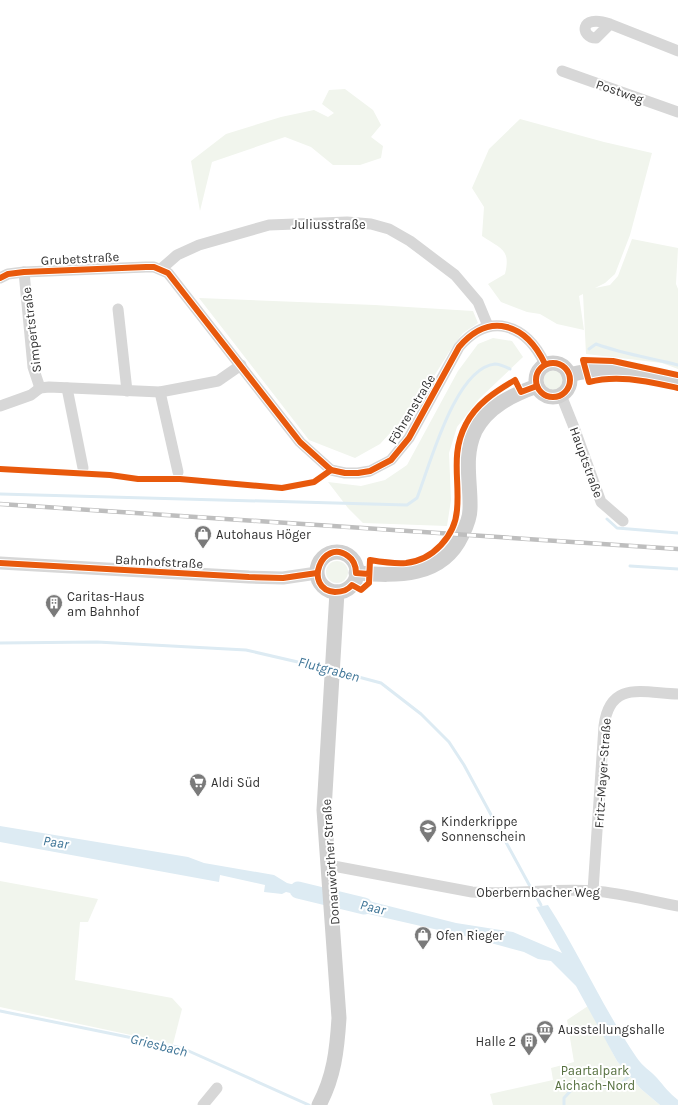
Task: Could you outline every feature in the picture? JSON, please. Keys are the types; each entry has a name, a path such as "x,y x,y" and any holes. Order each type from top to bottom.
{"main road":[{"path":"558,363 567,369 569,375 569,386 561,395 549,397 537,386 536,374 538,369 545,364 558,363"},
{"path":"569,375 593,369 623,369 678,381"},
{"path":"356,573 384,574 419,572 433,566 448,555 458,543 467,524 470,511 468,454 475,432 486,414 498,404 521,392 537,386"},
{"path":"339,552 351,558 355,564 356,573 354,582 350,587 337,592 326,589 317,573 318,566 326,556 339,552"},
{"name":"Donauwörther Straße","path":"319,1105 327,1089 337,1049 339,1018 331,887 324,810 337,592"}],"street":[{"path":"610,24 678,51"},
{"name":"Postweg","path":"562,71 678,112"},
{"name":"Juliusstraße","path":"161,269 177,255 199,245 269,226 347,222 372,224 389,229 410,241 455,275 478,302 488,326"},
{"name":"Grubetstraße","path":"0,278 8,274 24,272 146,267 161,269"},
{"name":"Föhrenstraße","path":"161,269 168,273 174,280 300,442 331,470 345,473 364,472 382,466 395,456 409,438 460,347 469,336 488,326"},
{"name":"Simpertstraße","path":"24,272 33,367 40,388"},
{"path":"118,309 127,391"},
{"path":"488,326 520,331 538,349 545,364"},
{"name":"Simpertstraße","path":"0,406 31,395 40,388 160,392 218,381 241,365"},
{"path":"67,388 83,468"},
{"path":"160,392 178,472"},
{"name":"Hauptstraße","path":"561,395 601,502 623,521"},
{"name":"Bahnhofstraße","path":"0,563 249,578 283,578 317,573"},
{"name":"Fritz-Mayer-Straße","path":"593,891 604,726 608,706 617,696 630,692 678,694"},
{"name":"Oberbernbacher Weg","path":"328,865 451,890 492,894 516,892 593,891 619,894 678,906"},
{"path":"203,1105 217,1088"}],"green space":[{"path":"345,89 373,110 381,125 371,137 383,146 381,158 360,165 333,165 311,147 285,137 212,162 200,211 191,161 226,134 281,117 314,110 328,117 334,113 322,104 329,90"},
{"path":"520,119 604,142 652,153 630,235 615,274 605,283 595,288 610,285 618,276 632,239 678,248 676,284 678,289 678,369 662,363 586,354 583,294 579,296 584,330 557,324 540,314 527,312 501,302 488,284 505,274 507,259 503,250 482,236 484,207 472,188 489,149"},
{"path":"199,298 375,305 473,311 478,323 463,333 451,349 416,405 380,444 355,458 309,440"},
{"path":"493,338 512,341 523,357 479,399 457,427 449,453 451,500 447,526 363,523 348,508 328,482 361,486 385,480 407,465 458,371 478,344"},
{"path":"553,367 562,371 566,380 562,389 553,393 544,389 540,380 544,371"},
{"path":"333,561 341,561 348,568 348,576 341,583 333,583 326,576 326,568"},
{"path":"0,881 98,899 88,922 80,922 75,980 172,998 182,1009 173,1044 0,1007"},
{"name":"Paartalpark Aichach-Nord","path":"588,1006 617,1061 641,1089 660,1105 493,1105 490,1094 553,1080 551,1068 574,1062 567,1020"}],"water":[{"path":"0,826 188,857 204,863 274,875 287,883 319,891 320,900 286,892 282,894 264,892 265,885 220,875 219,882 0,842"},
{"path":"341,894 456,923 513,932 562,953 536,907 548,905 625,1040 639,1061 655,1075 669,1092 678,1100 678,1105 660,1105 641,1089 617,1061 576,986 551,961 538,959 524,952 469,937 342,908"}],"waterway":[{"path":"589,349 596,344 678,365"},
{"path":"0,494 407,505 417,498 446,420 456,399 468,382 481,370 495,364 510,369"},
{"path":"607,519 617,528 678,533"},
{"path":"630,566 678,569"},
{"name":"Flutgraben","path":"0,643 97,642 246,650 328,669"},
{"name":"Flutgraben","path":"336,671 381,683 421,714 449,742 464,765 532,890"},
{"name":"Paar","path":"298,890 364,906"},
{"name":"Flutgraben","path":"535,894 541,905"},
{"name":"Griesbach","path":"0,1011 182,1048 309,1105"},
{"name":"Griesbach","path":"564,1105 564,1098 577,1084 612,1088 623,1082 632,1073"}],"railway":[{"path":"0,504 678,549"}],"cycle path":[{"path":"0,278 8,274 24,272 146,267 154,267 168,273 300,442 331,470 345,473 370,471 391,460 409,438 459,347 471,336 483,329 495,326 506,327 518,332 528,339 537,350 545,364"},
{"path":"678,375 613,361 583,360 589,382 623,379 645,381 678,388"},
{"path":"550,363 556,363 560,364 567,370 570,380 569,387 563,394 556,397 550,397 546,396 539,390 536,383 536,377 537,373 543,366 550,363"},
{"path":"369,574 356,573 352,559 339,552 330,553 324,558 319,566 318,574 319,582 325,589 340,592 352,585 361,590 369,583 370,560 406,563 416,561 433,552 447,537 455,520 458,499 458,446 461,435 470,417 487,399 515,380 521,392 537,386"},
{"path":"0,469 110,475 138,479 180,479 282,488 314,482 331,470"},
{"path":"0,563 249,577 283,578 317,573"}],"place":[{"name":"Autohaus Höger","path":"203,549"},
{"name":"Caritas-Haus am Bahnhof","path":"54,618"},
{"name":"Aldi Süd","path":"198,797"},
{"name":"Kinderkrippe Sonnenschein","path":"428,843"},
{"name":"Ofen Rieger","path":"423,950"},
{"name":"Ausstellungshalle","path":"545,1044"},
{"name":"Halle 2","path":"529,1056"}]}
